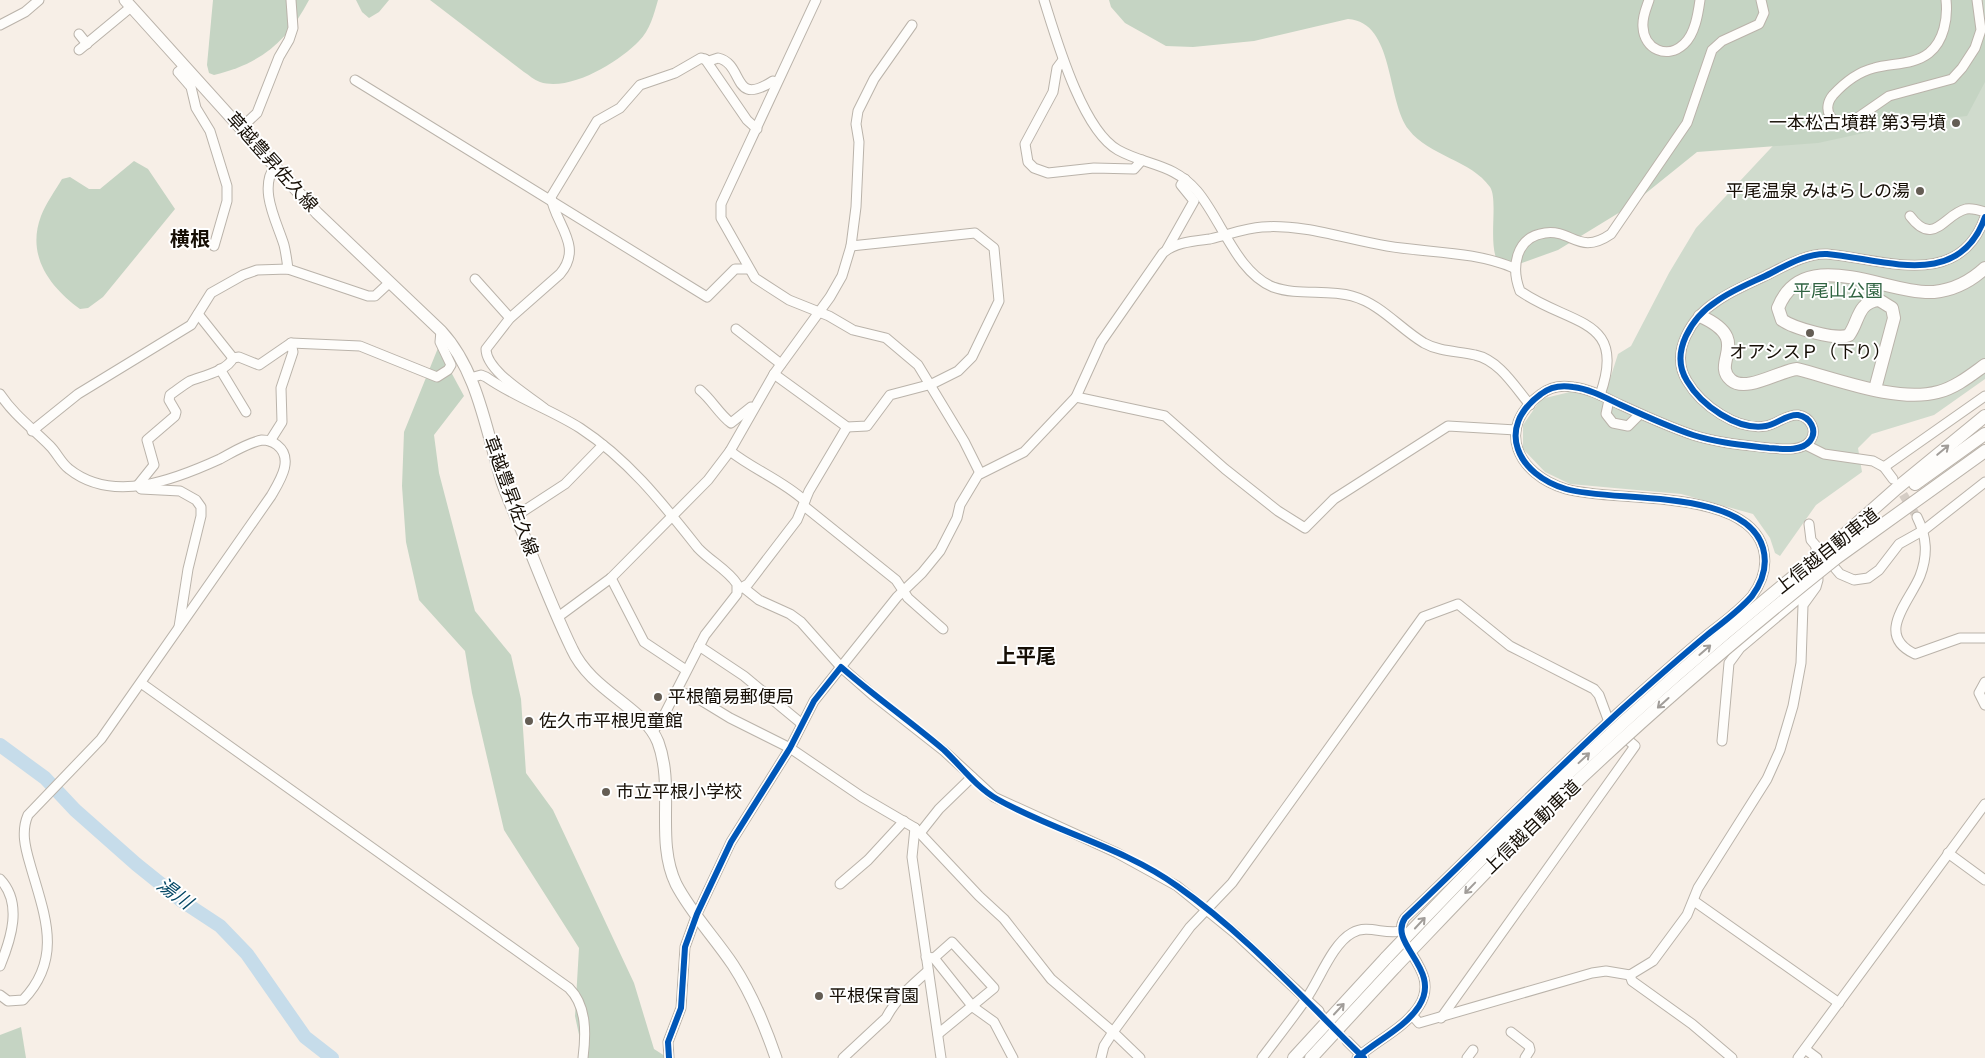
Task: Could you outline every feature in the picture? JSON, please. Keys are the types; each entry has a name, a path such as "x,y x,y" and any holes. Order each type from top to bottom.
{"highway":[{"path":"1875,389 1894,318 1892,308 1879,300 1868,303 1858,313 1849,335 1839,338 1793,326 1782,320 1778,308 1790,289 1808,277 1830,274 1907,290 1936,292 1963,284 1985,268"},
{"path":"1700,316 1716,324 1727,334 1726,372 1734,382 1749,384 1784,371 1797,369 1875,389 1911,394 1938,392 1958,384 1985,365"},
{"path":"1826,552 1897,488 1985,416"},
{"name":"上信越自動車道","path":"1311,1058 1488,851 1596,747 1721,637 1826,552 1887,504 1985,434"},
{"name":"上信越自動車道","path":"1826,552 1894,515 1985,450"},
{"path":"1894,515 1985,459"},
{"name":"上信越自動車道","path":"1294,1058 1391,963"}],"main road":[{"name":"草越豊昇佐久線","path":"128,4 337,233 440,331 456,349 470,378 503,483 572,650 585,672 641,719 658,743 662,761 668,855 671,869 685,899 733,966 751,997 776,1058"}],"street":[{"path":"0,25 13,19 39,0"},
{"path":"241,128 257,113 279,57 289,40 293,28 292,0"},
{"path":"816,0 720,210 721,218 748,269 755,278 789,300 819,312 853,330 886,338 918,365 964,441 980,473"},
{"path":"1044,0 1063,60 1090,118 1106,140 1115,149 1169,168 1185,179 1199,194 1248,268 1266,284 1282,289 1339,293 1367,301 1429,346 1475,354 1490,361 1530,404"},
{"path":"1649,0 1644,15 1643,28 1647,43 1658,51 1671,52 1684,44 1692,32 1700,0"},
{"path":"1640,414 1628,426 1616,424 1606,414 1605,398 1609,363 1606,343 1592,329 1534,301 1520,291 1514,268 1519,250 1531,238 1544,233 1555,233 1578,242 1590,243 1601,241 1611,234 1687,123 1712,50 1722,41 1759,24 1764,13 1762,0"},
{"path":"1946,0 1944,28 1938,44 1928,53 1914,60 1874,68 1848,81 1829,100 1828,108 1833,120 1841,124 1850,123 1899,92 1952,79 1975,48 1981,30 1978,0"},
{"path":"79,50 128,4"},
{"path":"558,617 610,578 708,480 730,451 774,374 819,312 842,276 851,246 856,207 858,142 856,124 858,111 874,79 912,25"},
{"path":"79,34 87,44"},
{"path":"544,408 493,368 487,358 486,349 489,342 510,318 560,274 568,261 567,238 552,202 552,193 597,121 618,109 640,85 675,73 696,59 708,61 718,58 725,61 740,84 747,89 757,90 774,81 777,82"},
{"path":"705,59 748,120 757,129"},
{"path":"1063,60 1057,68 1054,92 1025,144 1028,162 1034,168 1048,173 1094,168 1134,169 1142,160"},
{"path":"184,67 178,72 191,87 196,108 210,131 227,186 227,201 214,246"},
{"path":"355,80 707,297 735,269 748,269"},
{"path":"275,166 270,175 270,199 274,219 284,246 288,269"},
{"path":"669,1058 668,1042 681,1008 685,947 697,914 731,842 790,748 814,701 903,591 922,573 940,551 957,518 960,505 980,473 1024,452 1076,397 1101,342 1166,250 1194,201 1181,185 1185,179"},
{"path":"1910,216 1921,226 1930,229 1939,228 1963,209 1972,208 1985,212"},
{"path":"1346,1041 1361,1057 1412,1015 1424,996 1425,978 1401,931 1403,922 1408,915 1609,722 1752,595 1764,573 1765,562 1762,543 1755,532 1745,524 1712,509 1662,498 1580,492 1551,484 1530,470 1521,458 1516,445 1516,430 1530,404 1543,392 1559,386 1576,387 1694,436 1716,441 1780,449 1806,445 1812,439 1813,432 1812,424 1805,417 1791,416 1763,426 1742,424 1719,412 1692,388 1683,373 1681,350 1687,334 1700,316 1714,302 1729,293 1816,254 1914,266 1946,262 1970,244 1985,217"},
{"path":"1166,250 1184,243 1226,236 1262,227 1302,229 1334,233 1386,246 1477,256 1514,268"},
{"path":"774,374 847,427 867,426 890,395 929,385 958,372 966,365 985,333 999,301 994,248 975,233 851,246"},
{"path":"32,431 78,394 190,325 211,293 244,275 257,270 288,269 368,296 375,296 389,283"},
{"path":"475,279 510,318"},
{"path":"198,314 232,358"},
{"path":"736,329 781,364"},
{"path":"232,358 239,357 258,365 291,344 360,346 437,377 448,370 451,365 440,342 440,331"},
{"path":"270,441 282,422 281,388 293,352 291,344"},
{"path":"138,485 154,465 147,440 175,416 176,412 169,400 170,395 189,382 220,369 229,363 232,358"},
{"path":"220,369 246,412"},
{"path":"470,378 484,376 526,401 544,408 578,427 603,445 645,483 674,516 699,549 734,580 741,589 759,600 790,614 801,622 841,667 874,696 944,751 994,797 1147,868 1177,886 1236,934 1319,1011"},
{"path":"700,390 709,397 722,416 731,423 755,405"},
{"path":"0,394 11,410 48,444 66,468 83,479 107,488 138,485 179,476 257,441 270,441 284,453 284,468 281,478 141,683 101,739 33,810 26,820 25,843 46,925 48,954 41,974 23,1000 8,1000 0,995"},
{"path":"1884,467 1985,396"},
{"path":"1076,397 1165,416 1225,469 1278,511 1305,528 1334,499 1448,426 1516,430"},
{"path":"652,732 661,721 699,646 741,589 780,545 847,427"},
{"path":"516,516 565,484 603,445"},
{"path":"1806,445 1824,454 1873,461 1884,467 1893,479"},
{"path":"730,451 758,470 781,481 804,503 896,580 903,591 943,629"},
{"path":"1808,524 1811,540 1826,552 1844,577 1863,579 1879,570 1899,544 1924,530 1985,482"},
{"path":"138,485 141,489 180,491 196,500 201,507 201,516 188,569 178,629"},
{"path":"1918,517 1924,530 1926,548 1920,576 1898,615 1896,630 1900,643 1915,654 1960,638 1985,638"},
{"path":"1412,1015 1419,1023 1592,973 1606,971 1630,975 1647,966 1660,953 1687,915 1698,888 1767,779 1780,750 1799,680 1803,605 1817,583 1826,552"},
{"path":"610,578 644,642 686,670"},
{"path":"1722,741 1729,663 1740,648 1817,583"},
{"path":"1101,1058 1104,1046 1113,1032 1205,908 1232,883 1423,617 1458,604 1510,646 1594,689 1599,694 1609,722 1635,746 1441,1018"},
{"path":"699,646 744,676 802,724"},
{"path":"1985,682 1979,693 1985,705"},
{"path":"141,683 569,988 577,998 582,1014 585,1029 583,1058"},
{"path":"676,691 694,696 730,718 790,748 862,797 904,821 917,831 979,896 1004,919 1051,979 1113,1032 1140,1058"},
{"path":"941,1058 928,971 930,958 912,857 917,831 972,778"},
{"path":"1798,1058 1985,804"},
{"path":"840,884 868,860 904,821"},
{"path":"1948,853 1985,880"},
{"path":"0,879 11,898 13,912 10,940 0,966"},
{"path":"1694,901 1839,1003"},
{"path":"1262,1058 1306,999 1330,959 1352,933 1362,929 1374,929 1386,933 1401,931"},
{"path":"930,958 952,942 994,988 938,1034"},
{"path":"930,958 973,1007 994,1022 1013,1058"},
{"path":"843,1058 886,1018 889,1009 897,999 928,971"},
{"path":"1630,975 1632,982 1692,1024 1732,1058"},
{"path":"1511,1032 1529,1046 1530,1050 1525,1058"},
{"path":"1805,1049 1817,1058"}],"green space":[{"path":"213,0 309,0 291,28 270,49 245,65 214,75 209,73 207,65"},
{"path":"356,0 389,0 379,12 369,18 362,12"},
{"path":"430,0 658,0 646,32 639,41 619,58 607,66 579,79 552,84 534,79"},
{"path":"1109,0 1977,0 1985,21 1985,82 1967,116 1948,118 1892,112 1864,133 1818,143 1697,152 1630,206 1558,250 1519,264 1506,263 1496,258 1494,250 1493,200 1490,187 1472,170 1427,146 1409,130 1396,101 1382,48 1374,34 1363,23 1348,19 1254,41 1193,47 1166,46 1125,23 1111,7"},
{"name":"平尾山公園","path":"1801,0 1985,0 1985,379 1934,415 1872,434 1858,448 1862,472 1816,505 1780,556 1775,553 1770,538 1753,514 1681,494 1570,484 1545,472 1523,449 1523,425 1541,399 1574,391 1603,401 1618,354 1631,346 1669,273 1696,228 1783,135"},
{"path":"134,161 148,169 175,209 103,297 88,308 80,309 59,291 44,269 39,257 37,244 37,231 41,216 62,179 70,177 89,189 100,189"},
{"path":"438,348 464,396 434,435 439,473 475,611 511,655 521,699 526,773 553,810 634,983 654,1049 668,1058 584,1058 575,1016 579,948 504,830 472,693 465,651 419,600 406,542 402,486 404,432"},
{"path":"21,1027 26,1058 0,1058 0,1035"}],"waterway":[{"name":"湯川","path":"0,745 45,778 75,810 136,864 182,901 220,926 247,954 305,1037 332,1058"}],"tunnel":[{"path":"1896,483 1917,517"},
{"path":"1319,1011 1347,1041"}],"cycle path":[{"path":"1357,1058 1406,1021 1419,1006 1425,993 1424,980 1420,969 1403,938 1401,928 1405,918 1622,709 1685,653 1742,607 1756,590 1764,573 1763,548 1752,529 1732,515 1705,506 1675,501 1587,493 1566,489 1549,482 1535,473 1525,462 1518,449 1516,435 1518,421 1527,407 1541,394 1552,388 1560,386 1573,387 1592,392 1666,425 1702,438 1780,449 1802,447 1810,441 1813,433 1812,425 1806,418 1794,415 1766,426 1743,424 1721,414 1701,399 1693,390 1682,370 1681,359 1682,347 1686,336 1699,316 1717,301 1734,291 1794,262 1819,254 1895,264 1918,265 1939,263 1957,255 1973,240 1985,217"},
{"path":"669,1058 668,1042 681,1008 685,947 697,914 731,842 790,748 814,701 841,667 944,750 989,794 1019,811 1112,850 1156,872 1203,905 1251,946 1364,1058"}],"place":[{"name":"一本松古墳群 第3号墳","path":"1956,123"},
{"name":"平尾温泉 みはらしの湯","path":"1920,191"},
{"name":"オアシスＰ（下り）","path":"1810,333"},
{"name":"平根簡易郵便局","path":"658,697"},
{"name":"佐久市平根児童館","path":"529,721"},
{"name":"市立平根小学校","path":"606,792"},
{"name":"平根保育園","path":"819,996"}],"district":[{"name":"横根","path":"190,239"},
{"name":"上平尾","path":"1026,656"}]}
